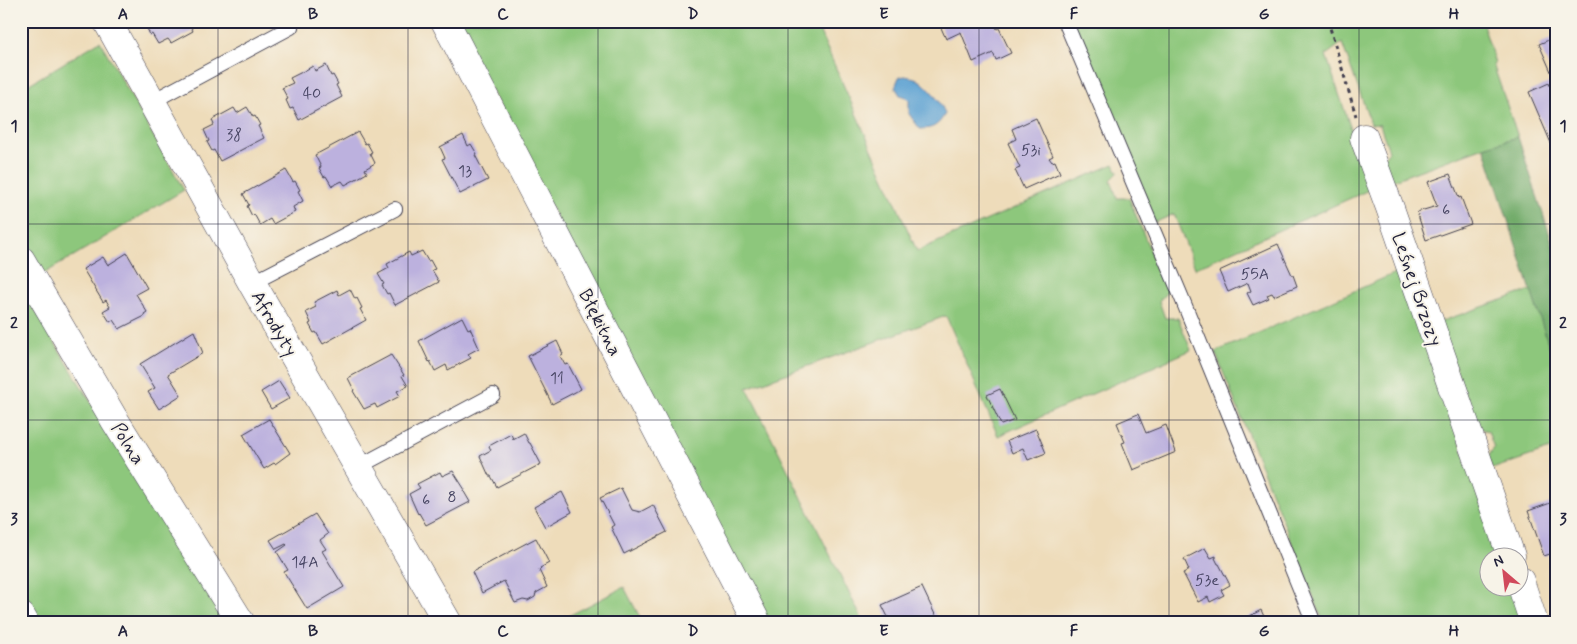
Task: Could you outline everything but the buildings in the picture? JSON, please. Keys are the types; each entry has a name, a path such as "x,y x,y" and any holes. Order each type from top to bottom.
{"street":[{"name":"Afrodyty","path":"107,21 252,283 448,623"},
{"name":"Błękitna","path":"445,21 756,623"},
{"name":"Leśnej Brzozy","path":"1364,138 1508,546"},
{"name":"Polna","path":"21,260 114,418 241,623"},
{"path":"1525,596 1534,623"},
{"path":"21,616 25,623"}],"lane":[{"path":"1065,21 1314,623"},
{"path":"151,102 292,27"},
{"path":"252,283 395,208"},
{"path":"358,468 493,395"}],"path":[{"path":"1328,21 1350,101 1364,138"}],"green space":[{"path":"455,21 815,21 917,251 1114,164 1118,173 1111,180 1117,198 1129,198 1167,292 1159,301 1165,318 1178,318 1191,350 998,436 946,316 747,388 864,623 765,623"},
{"path":"1072,21 1482,21 1495,63 1493,64 1518,137 1484,147 1391,181 1383,159 1389,151 1380,125 1371,124 1342,43 1326,55 1371,189 1195,268 1174,214 1154,223"},
{"path":"100,41 184,190 40,276 21,244 21,92 26,86"},
{"path":"1518,137 1556,254 1556,367 1484,147"},
{"path":"1400,271 1496,546 1480,546 1480,596 1514,596 1524,623 1324,623 1215,352"},
{"path":"21,287 225,623 39,623 21,594"},
{"path":"1531,290 1556,367 1556,447 1492,469 1488,457 1494,448 1488,431 1477,428 1439,322"},
{"path":"624,587 643,623 555,623"}],"water":[{"path":"905,76 921,81 941,105 945,114 935,126 920,129 909,114 909,100 900,95 895,87 899,77"}]}
